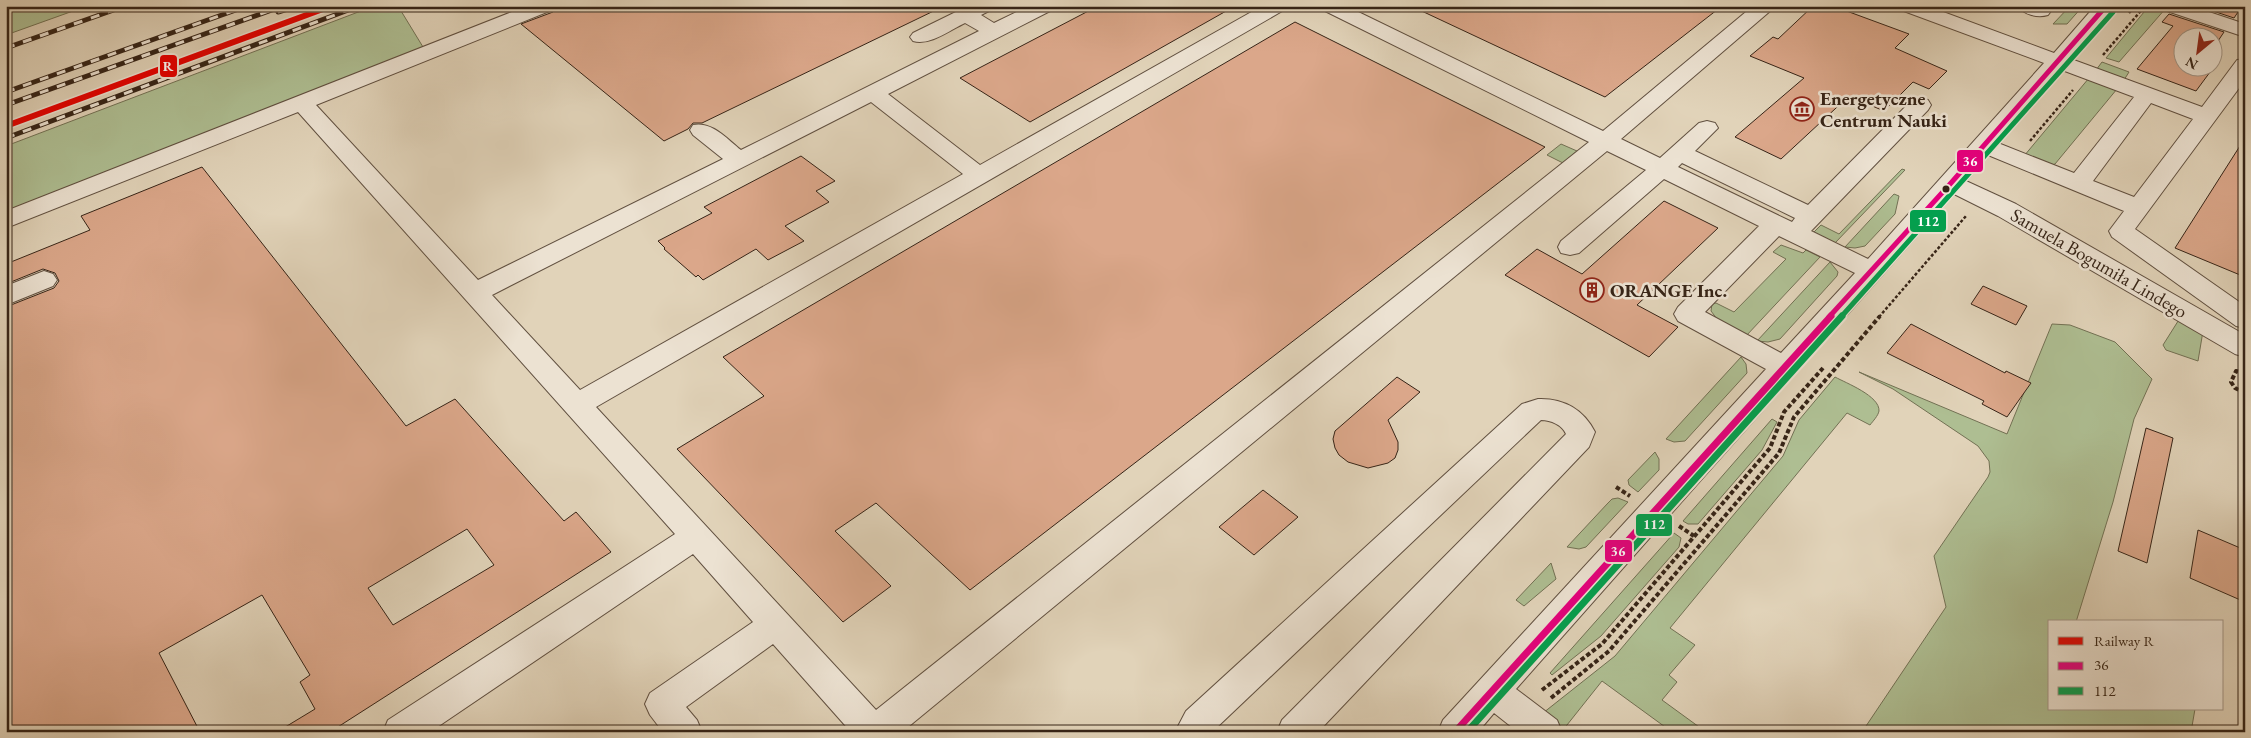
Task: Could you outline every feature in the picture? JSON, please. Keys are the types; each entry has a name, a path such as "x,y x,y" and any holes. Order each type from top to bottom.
{"street":[{"path":"6,220 545,6"},
{"path":"920,37 984,6"},
{"path":"475,292 1045,6"},
{"path":"577,405 1277,6"},
{"path":"1330,6 1606,140 1736,180 1812,216"},
{"path":"302,103 874,732 1606,140 1766,6"},
{"path":"1455,732 1951,183 2106,6"},
{"path":"2171,6 2245,31"},
{"path":"1915,7 2206,116"},
{"path":"966,15 994,32"},
{"path":"2245,65 2121,232 2245,319"},
{"path":"873,92 980,176"},
{"path":"2078,184 2147,94"},
{"path":"1784,367 1687,314 1785,229 1812,216 1920,105"},
{"path":"1570,247 1707,128"},
{"path":"701,130 739,160"},
{"path":"1984,145 2139,208"},
{"path":"1671,160 1718,195 1871,271"},
{"path":"1718,195 1736,180"},
{"name":"Samuela Bogumiła Lindego","path":"1951,183 1982,197 2245,347"},
{"path":"6,296 44,280"},
{"path":"1192,732 1198,722 1532,412 1542,409 1552,410 1574,422 1580,432 1579,440 1294,732"},
{"path":"400,732 696,536"},
{"path":"684,732 662,704 776,624"},
{"path":"1492,691 1532,721"}],"path":[{"path":"2123,20 2135,6"},
{"path":"2015,158 2145,6"},
{"path":"1532,721 1539,708 1610,651 1779,453 1794,416 1982,197"},
{"path":"1532,721 1534,696 1602,644 1770,448 1784,412 1828,362"},
{"path":"2245,373 2236,371 2231,382 2235,388 2245,393"},
{"path":"1616,487 1632,497"},
{"path":"1679,526 1694,536"}],"green space":[{"path":"6,6 87,6 6,35"},
{"path":"374,6 398,6 423,47 6,211 6,146"},
{"path":"2070,6 2083,6 2067,24 2053,24"},
{"path":"2149,6 2166,8 2119,62 2106,58"},
{"path":"2102,62 2129,72 2124,80 2096,70"},
{"path":"2089,78 2117,89 2055,164 2052,165 2024,156"},
{"path":"1561,144 1577,151 1563,163 1547,155"},
{"path":"1902,169 1905,170 1835,243 1813,233 1821,225 1839,234"},
{"path":"1894,194 1899,196 1895,214 1865,246 1845,247"},
{"path":"1781,245 1803,253 1806,250 1820,257 1746,336 1717,319 1711,311 1712,304 1716,303 1734,312 1786,259 1773,252"},
{"path":"1830,262 1838,272 1837,276 1780,339 1768,342 1757,341"},
{"path":"2180,318 2203,331 2198,361 2166,350 2163,345"},
{"path":"2052,324 2070,325 2115,342 2152,379 2134,419 2113,502 2077,620 2048,620 2048,710 2195,710 2191,732 1862,732 1946,607 1934,556 1990,472 1989,461 1978,446 1893,389 1859,372 2007,434"},
{"path":"1741,357 1746,364 1747,373 1685,441 1674,442 1666,439"},
{"path":"1835,377 1862,391 1874,400 1878,405 1877,417 1870,425 1847,413 1670,628 1695,645 1669,675 1677,682 1662,700 1706,732 1672,732 1602,681 1563,730 1543,713 1615,656 1783,456 1799,420"},
{"path":"1772,419 1777,422 1762,450 1698,524 1688,524 1683,521"},
{"path":"1655,452 1659,459 1659,470 1638,492 1629,485 1628,480"},
{"path":"1618,498 1628,502 1586,547 1579,549 1567,547 1612,499"},
{"path":"1674,533 1681,538 1679,547 1601,636 1552,675 1550,673"},
{"path":"1551,563 1556,579 1524,606 1516,600"}],"building":[{"path":"557,6 944,6 702,123 693,123 688,129 664,141 521,24 553,12"},
{"path":"1098,6 1235,6 1030,122 960,78"},
{"path":"1411,6 1722,6 1605,97"},
{"path":"1813,6 1833,6 1909,34 1895,48 1947,71 1929,89 1913,82 1884,111 1849,96 1781,159 1735,137 1804,78 1750,56 1773,37 1778,39"},
{"path":"2198,6 2242,6 2234,18"},
{"path":"2169,14 2212,28 2174,28 2174,78 2206,78 2196,91 2137,69 2173,26 2162,22"},
{"path":"1295,22 1545,147 970,590 876,503 835,531 891,586 843,622 677,449 764,396 723,357"},
{"path":"2245,138 2245,277 2175,248"},
{"path":"801,156 835,181 816,191 829,202 785,226 804,241 768,260 756,249 703,280 698,275 696,277 664,249 658,241 712,213 704,207"},
{"path":"202,167 406,426 455,399 564,521 576,512 611,552 330,732 277,732 315,709 300,682 310,675 262,595 159,653 200,732 6,732 6,307 54,288 59,281 55,273 43,269 6,284 6,264 90,230 81,216","holes":["467,529 494,565 393,625 368,588"]},
{"name":"ORANGE Inc.","path":"1664,201 1718,228 1637,305 1678,327 1649,357 1505,275 1537,249 1582,274"},
{"path":"1983,286 2027,306 2016,325 1971,304"},
{"path":"1911,324 2005,373 2006,371 2031,383 2007,417 1982,404 1984,401 1887,353"},
{"path":"1397,377 1420,392 1388,420 1398,442 1395,458 1388,463 1368,468 1348,462 1339,455 1335,448 1333,439 1335,431"},
{"path":"2146,428 2173,438 2147,563 2118,551"},
{"path":"1263,490 1298,517 1254,555 1219,527"},
{"path":"2198,530 2245,550 2245,602 2190,578"}],"railway":[{"path":"6,48 125,6"},
{"path":"6,92 247,6"},
{"path":"6,105 283,6"},
{"path":"278,12 297,6"},
{"path":"6,138 359,6"}],"rail line":[{"name":"R","path":"6,126 331,6"}],"transit line":[{"name":"36","path":"1455,732 1951,183 2106,6"},
{"name":"112","path":"1467,732 1957,189 2113,12"}],"place":[{"name":"Energetyczne Centrum Nauki","path":"1802,109"},
{"name":"ORANGE Inc.","path":"1592,290"}]}
